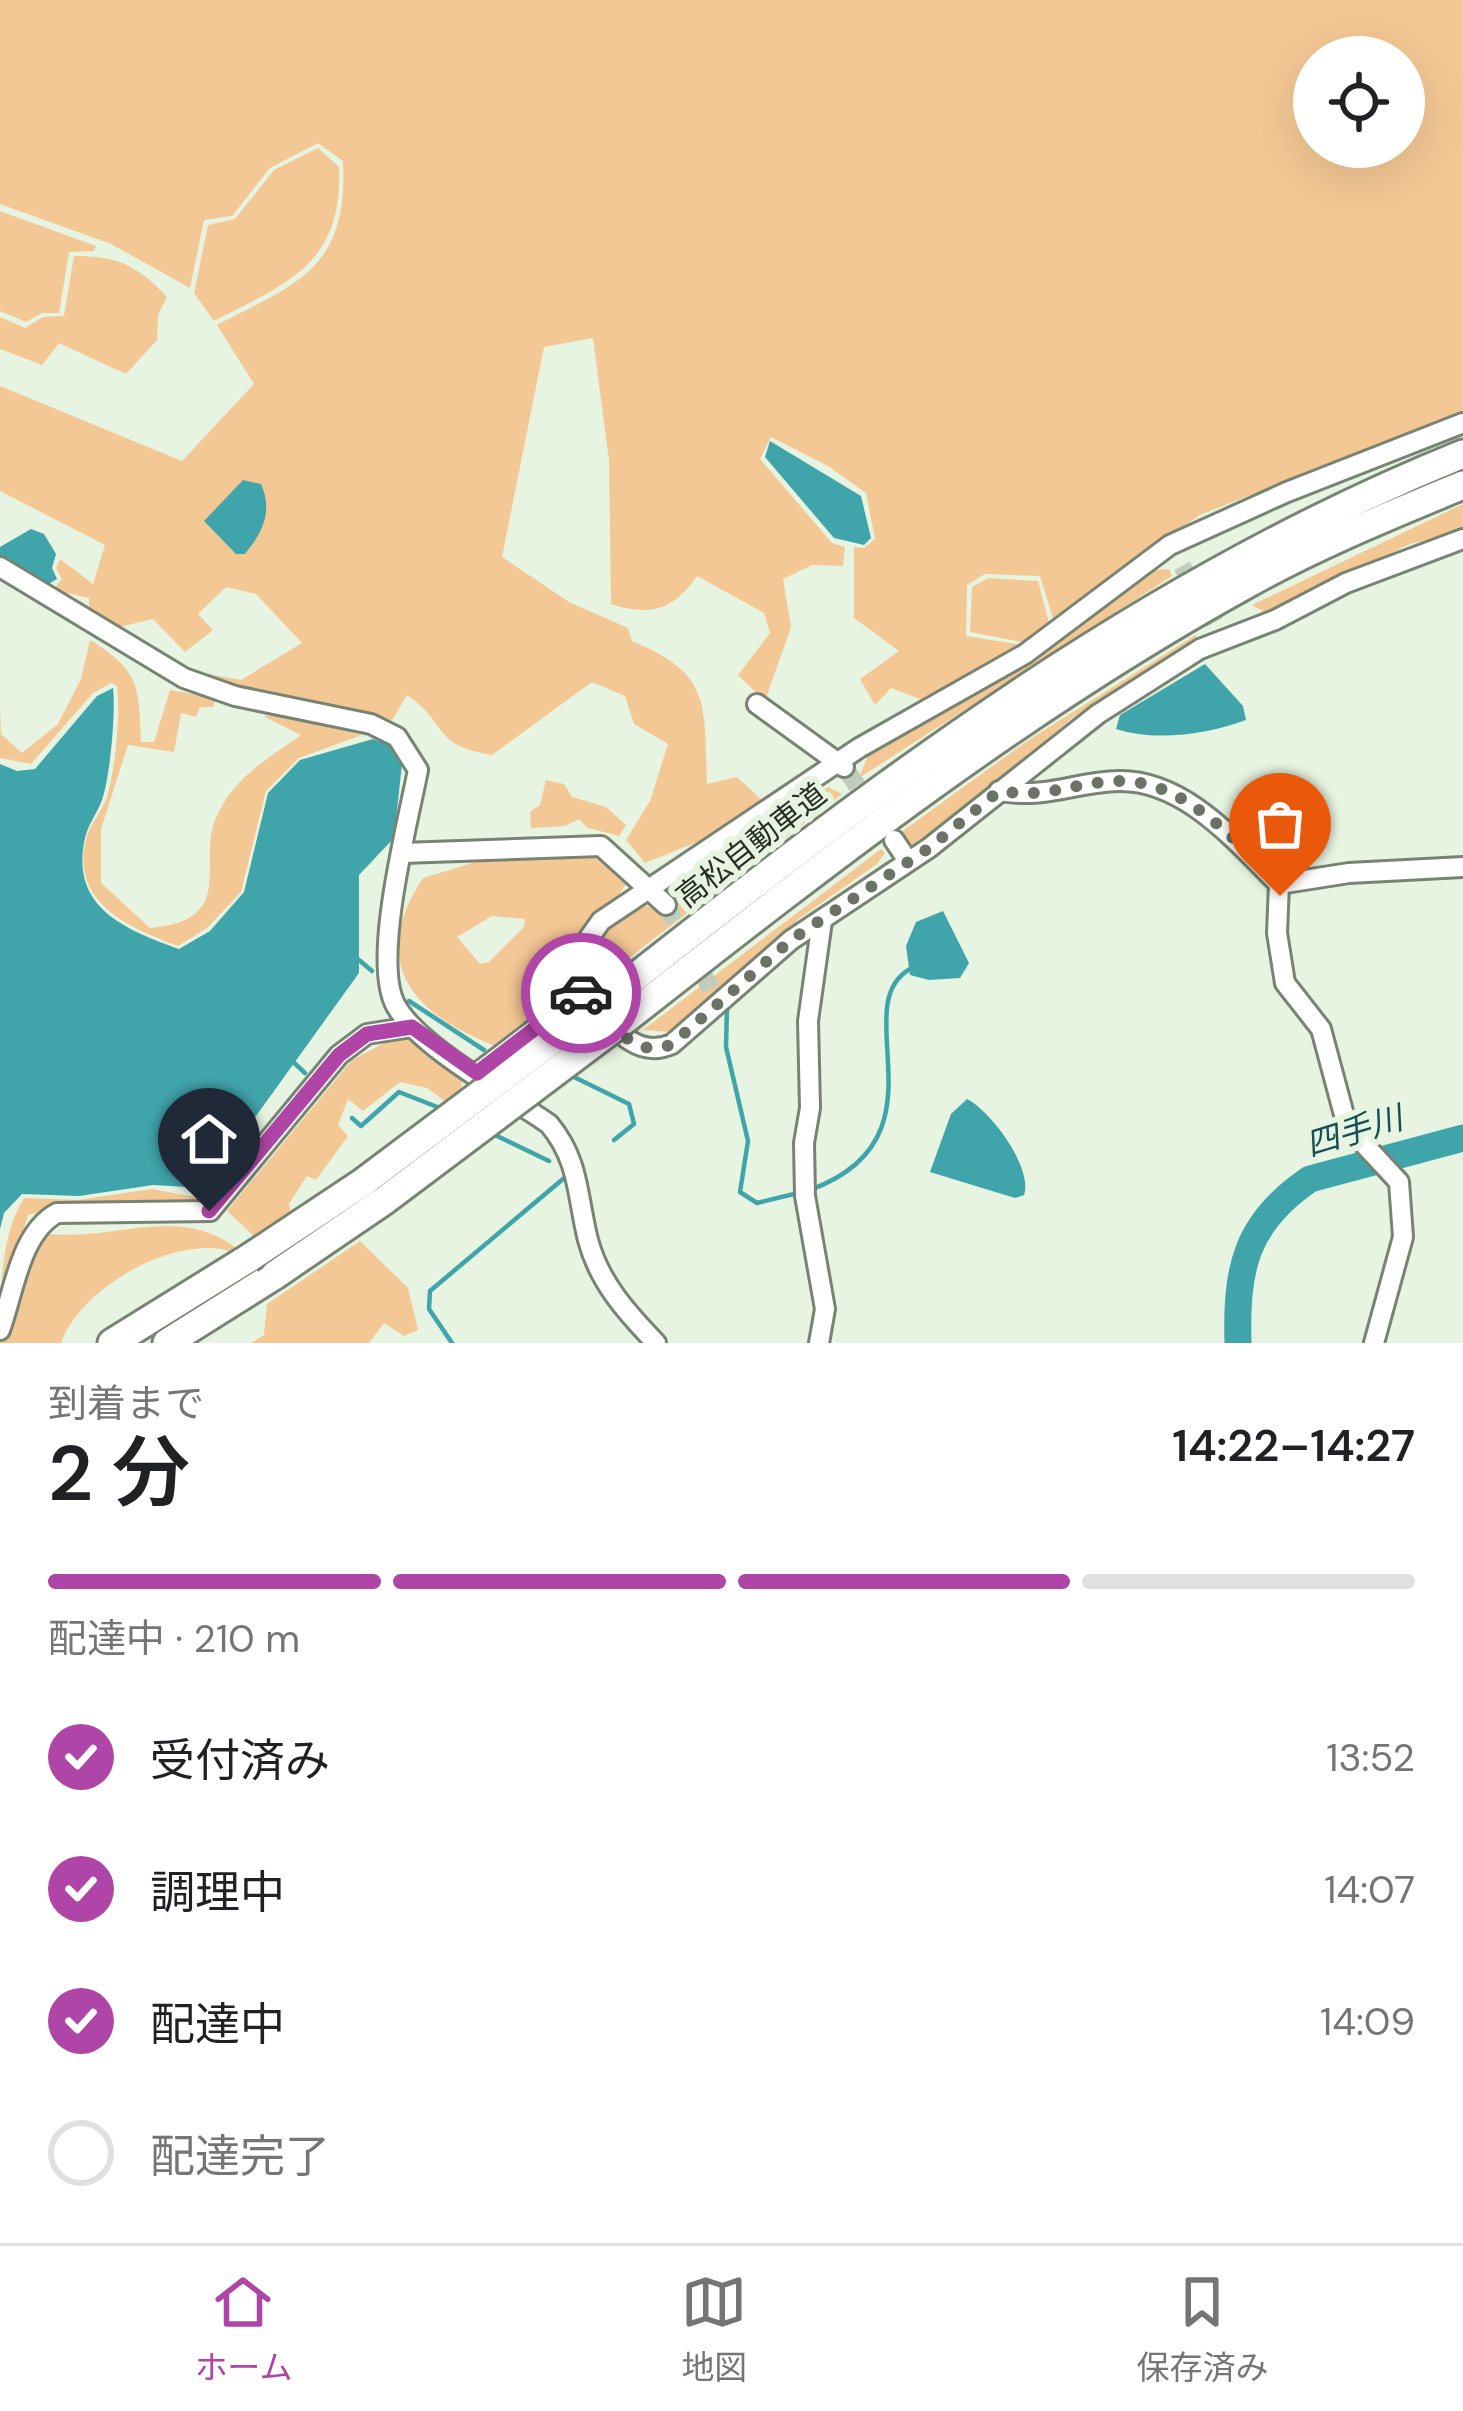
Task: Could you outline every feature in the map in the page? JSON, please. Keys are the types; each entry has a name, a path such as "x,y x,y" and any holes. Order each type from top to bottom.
{"highway":[{"name":"高松自動車道","path":"112,1343 380,1170 606,1003 865,798 1102,636 1238,557 1371,491 1463,454"},
{"name":"高松自動車道","path":"166,1343 385,1200 606,1003 1094,676 1250,582 1463,484"}],"street":[{"path":"1463,423 1264,501 1169,545 1025,655 650,890 586,936 579,952 625,1037 656,1051 715,996 908,861 1098,714 1200,650 1346,584 1463,539"},
{"path":"1169,545 1181,566"},
{"path":"0,567 184,678 235,696 370,724 397,737 418,770 385,946 394,1004 412,1027 549,1124 564,1142 582,1191 595,1262 608,1287 656,1343"},
{"path":"1215,622 1225,640"},
{"path":"757,704 843,766"},
{"path":"999,791 1036,797 1120,781 1160,789 1210,818 1280,884"},
{"path":"894,840 908,861"},
{"path":"402,853 602,846 666,905"},
{"path":"1280,884 1349,873 1463,867"},
{"path":"1280,884 1277,933 1285,983 1321,1029 1347,1126 1399,1182 1403,1238 1374,1343"},
{"path":"819,1343 825,1309 805,1193 808,1021 822,921"},
{"path":"477,1073 606,1003"},
{"path":"0,1330 30,1237 41,1222 57,1213 209,1211 339,1055 367,1034 412,1027"}],"shaded area":[{"path":"0,0 1463,0 1463,411 1200,515 1053,618 1040,576 985,574 967,585 966,636 1022,645 923,700 891,688 875,705 860,679 899,651 854,618 854,547 864,548 875,539 866,493 828,466 771,437 760,459 832,543 845,547 843,566 812,565 783,579 791,627 765,701 738,675 770,633 764,613 697,576 679,597 660,608 638,610 611,604 609,461 593,338 544,347 502,557 569,602 628,628 632,641 677,666 699,696 707,784 737,777 764,802 717,834 645,863 626,840 650,801 668,744 634,724 625,696 592,682 492,755 450,740 407,695 392,720 258,692 192,671 241,680 302,643 256,594 226,587 198,614 213,630 185,652 153,619 111,629 89,611 89,598 53,590 62,579 56,568 60,559 93,584 105,545 0,491 0,386 182,461 254,384 217,325 295,282 327,249 337,226 343,161 318,143 270,168 232,216 204,220 190,288 111,244 0,204"},
{"path":"318,148 339,167 338,200 321,248 288,281 214,321 194,293 208,225 235,219 274,170"},
{"path":"0,211 96,246 94,251 69,252 59,313 42,313 26,322 0,311"},
{"path":"74,256 126,264 167,297 158,315 157,340 126,374 59,343 42,365 0,349 0,317 25,328 43,317 64,316"},
{"path":"1463,504 1463,531 1410,544 1266,613 1252,605"},
{"path":"1169,569 1172,576 859,778 870,750 1037,655 1154,570"},
{"path":"988,578 1038,581 1049,623 1027,643 970,632 972,587"},
{"path":"1197,634 1193,645 1073,717 968,806 912,845 902,840 900,833 1027,741"},
{"path":"90,640 119,661 134,682 141,742 154,742 170,690 216,698 213,707 200,707 196,717 181,713 174,752 128,745 101,829 101,883 150,928 178,923 205,902 211,835 223,804 252,771 301,735 263,716 278,715 362,735 299,758 266,791 241,892 207,928 178,946 108,910 87,880 86,839 107,797 113,771 117,686 111,683 93,693 31,764 0,758 0,705 1,734 22,753 58,724 81,679"},
{"path":"546,780 564,784 572,797 606,807 626,825 619,836 588,828 579,819 565,826 531,828 530,812 540,805"},
{"path":"828,787 842,794 598,982 595,955 612,927 644,905 660,911 673,902 670,894 677,883"},
{"path":"881,849 885,853 877,864 797,920 793,931 668,1032 643,1030"},
{"path":"580,852 611,862 629,879 577,934 570,966 573,992 498,1047 443,1020 423,1003 400,961 399,936 406,909 423,878 479,861","holes":["492,916 525,919 524,927 489,962 480,964 457,937"]},
{"path":"414,1039 462,1078 461,1093 449,1104 427,1088 400,1082 363,1111 348,1099 338,1125 348,1136 316,1180 307,1176 289,1204 291,1214 255,1237 227,1211 352,1060 390,1040"},
{"path":"152,1189 206,1199 206,1205 61,1206 28,1215 22,1234 170,1226 202,1231 235,1247 230,1251 183,1251 132,1270 88,1303 61,1343 0,1343 6,1248 24,1198 78,1200"},
{"path":"360,1241 408,1288 418,1330 404,1336 384,1323 369,1343 251,1343 264,1335 267,1304"}],"water":[{"path":"770,441 861,496 871,538 864,545 834,538 765,457"},
{"path":"243,480 261,484 266,512 251,546 245,554 236,554 204,521"},
{"path":"31,529 44,534 56,554 52,568 57,579 45,586 0,559 0,547"},
{"path":"1205,664 1243,706 1246,720 1182,735 1116,729 1120,715"},
{"path":"113,688 108,776 85,837 83,866 95,901 123,925 179,949 210,931 244,892 268,793 300,760 373,739 395,747 402,764 394,838 359,875 359,973 204,1188 153,1185 79,1196 22,1194 4,1213 0,1229 0,764 17,771 35,769 97,696"},
{"path":"943,911 969,963 960,978 929,980 910,975 906,946 916,922"},
{"path":"967,1099 1008,1141 1022,1170 1024,1195 1015,1198 930,1172 951,1114"}],"waterway":[{"path":"858,885 887,864"},
{"path":"359,960 372,971"},
{"path":"810,1190 852,1167 876,1139 887,1107 886,1012 893,987 910,969"},
{"path":"409,1001 484,1050"},
{"path":"727,1007 726,1047 748,1141 740,1192 757,1203 798,1193"},
{"path":"290,1059 305,1073"},
{"path":"568,1074 629,1104 634,1124 614,1140"},
{"path":"352,1118 361,1126 399,1092 445,1110"},
{"path":"493,1134 549,1161"},
{"name":"四手川","path":"1238,1343 1239,1292 1249,1250 1258,1231 1288,1196 1310,1179 1463,1138"},
{"path":"452,1343 429,1309 430,1291 563,1179"}],"tunnel":[{"path":"1182,566 1215,622"},
{"path":"847,771 871,806"},
{"path":"666,905 711,989"}],"way so far":[{"path":"581,993 640,1048 656,1051 672,1044 791,940 929,848 999,791 1036,797 1120,781 1160,789 1210,818 1280,884 1280,896"}],"route":[{"path":"209,1211 339,1055 367,1034 412,1027 477,1073 581,993"}]}
